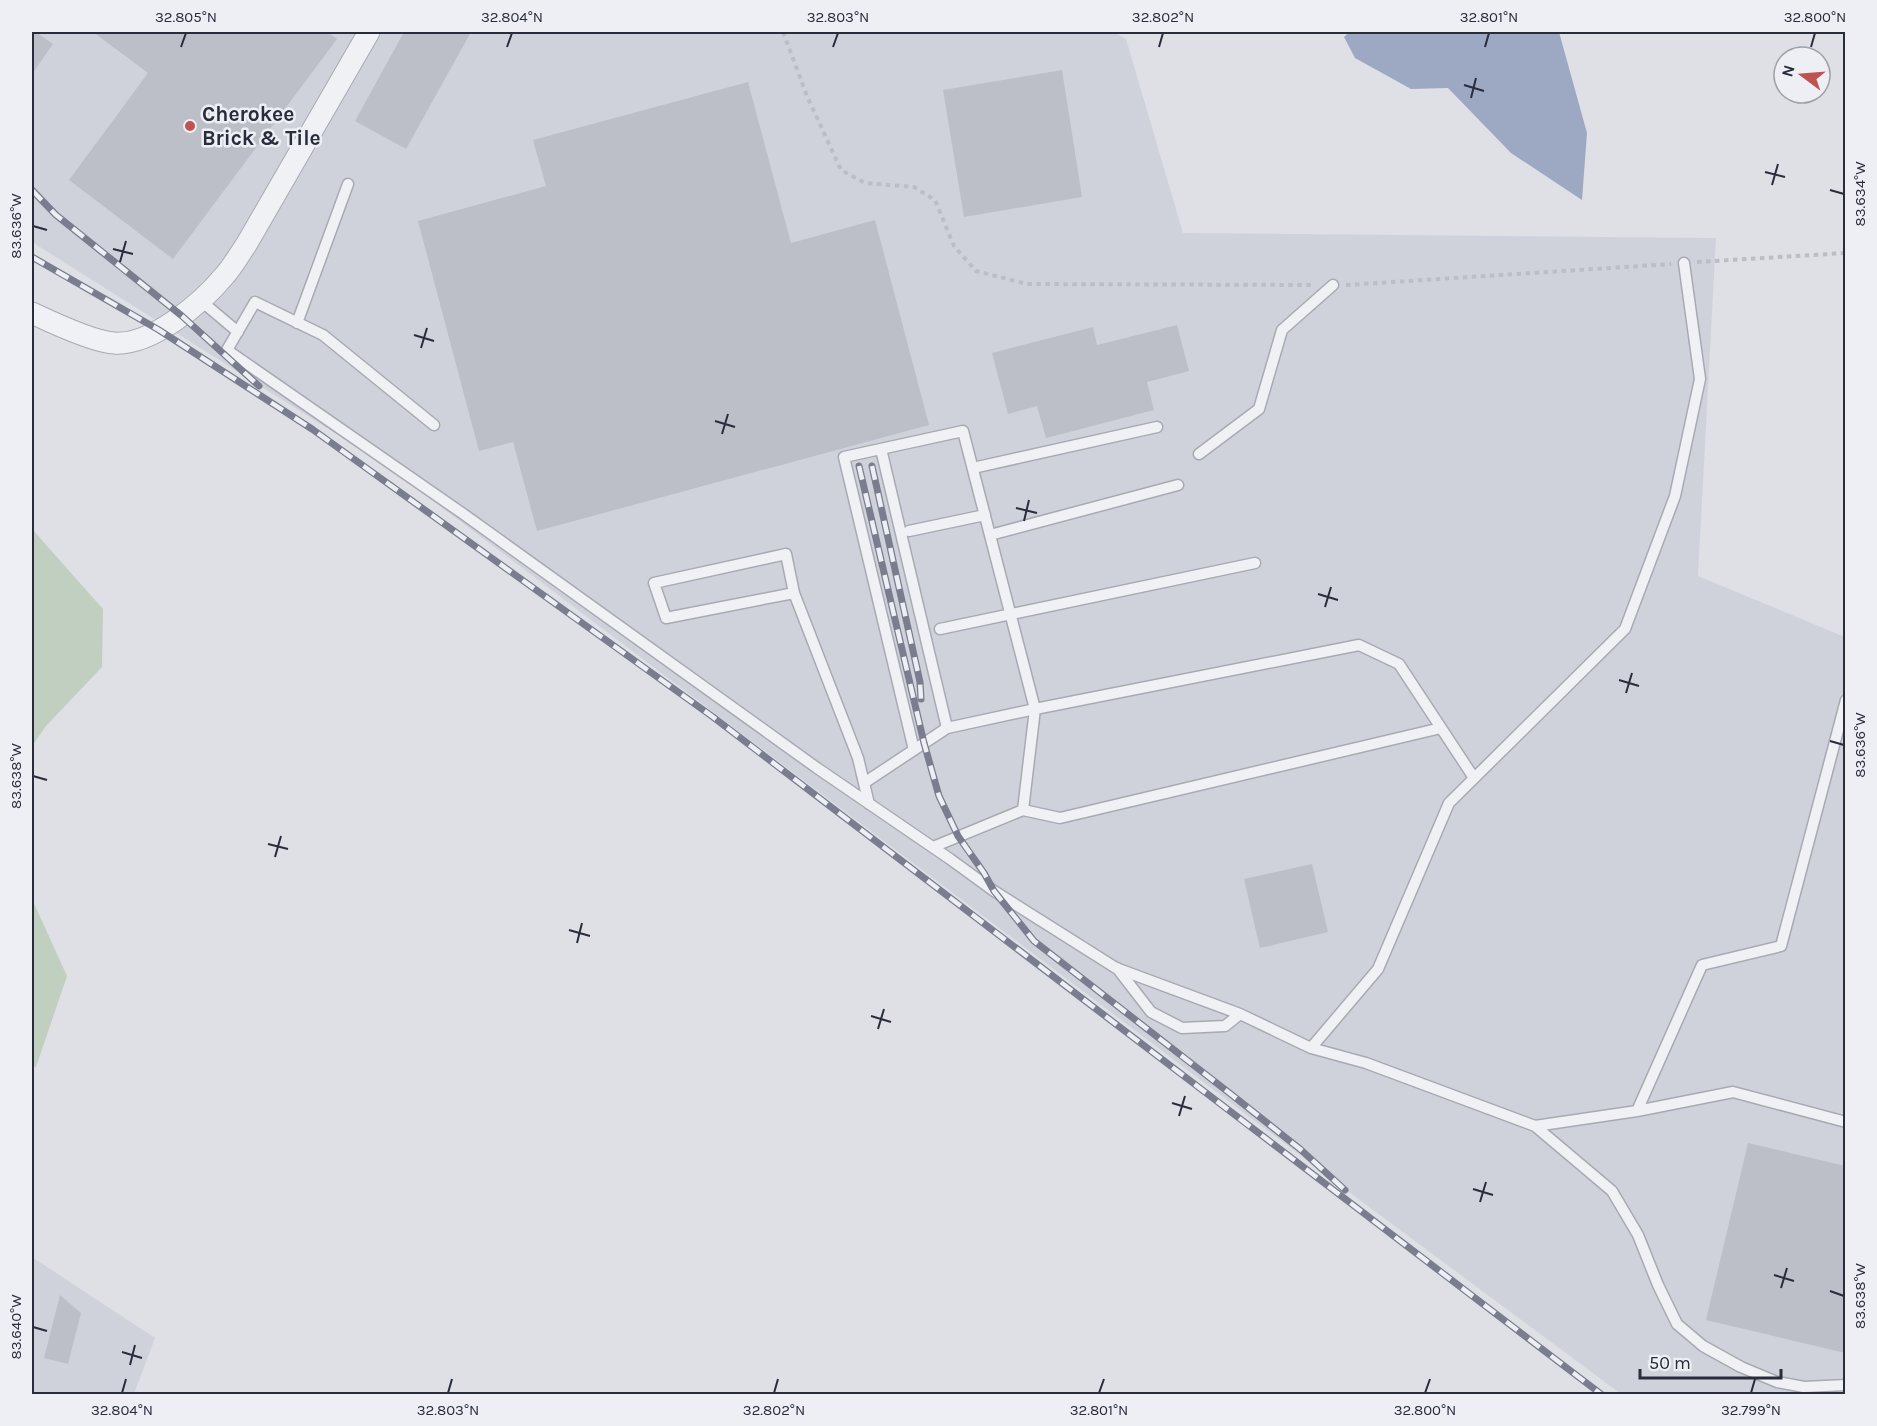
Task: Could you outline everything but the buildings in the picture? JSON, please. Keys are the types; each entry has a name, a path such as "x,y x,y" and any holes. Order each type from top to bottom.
{"street":[{"path":"32,313 79,333 112,343 133,342 155,333 200,300 225,275 246,245 369,32"}],"lane":[{"path":"297,323 348,184"},
{"path":"1311,1048 1378,969 1449,803 1625,629 1675,496 1700,379 1684,263"},
{"path":"1199,454 1259,409 1282,330 1333,285"},
{"path":"200,300 238,332"},
{"path":"434,425 323,335 255,302 227,350 471,520 868,804 994,891 1116,968 1240,1014 1311,1048 1366,1063 1536,1126 1612,1191 1638,1235 1677,1324 1703,1346 1741,1367 1777,1382 1804,1387 1845,1385"},
{"path":"973,468 1156,427"},
{"path":"914,750 844,457 963,431 1035,709 1023,810"},
{"path":"881,449 947,728"},
{"path":"990,535 1178,485"},
{"path":"909,531 985,515"},
{"path":"794,593 666,618 654,583 786,554 794,593 858,758 868,804"},
{"path":"940,629 1255,563"},
{"path":"864,783 947,728 1359,645 1399,664 1474,778"},
{"path":"1637,1111 1702,964 1781,946 1845,700"},
{"path":"933,847 1023,810 1060,818 1441,728"},
{"path":"1116,968 1151,1012 1182,1028 1225,1026 1240,1014"},
{"path":"1536,1126 1637,1111 1734,1092 1845,1122"}],"path":[{"path":"783,32 807,96 841,170 865,183 914,187 935,200 954,246 976,271 1027,284 1333,285 1845,253"}],"shaded area":[{"name":"Cherokee Brick & Tile","path":"32,32 1114,32 1126,39 1183,233 1716,238 1698,576 1845,637 1845,1394 1621,1394 1361,1201 387,466 32,242"},
{"path":"32,1257 155,1338 134,1394 32,1394"}],"green space":[{"path":"32,529 103,609 102,667 46,726 32,746"},
{"path":"32,899 67,976 36,1067 32,1067"}],"water":[{"path":"1349,32 1559,32 1587,133 1582,200 1511,153 1448,88 1411,89 1355,58 1344,37"}],"railway":[{"path":"32,190 56,215 182,316 259,386"},
{"path":"32,257 159,330 312,429 713,717 1601,1394"},
{"path":"859,466 924,743 939,796 958,836 994,891 1034,941 1300,1149 1345,1190"},
{"path":"872,466 920,682 921,699"}],"place":[{"name":"Cherokee Brick & Tile","path":"190,126"}]}
